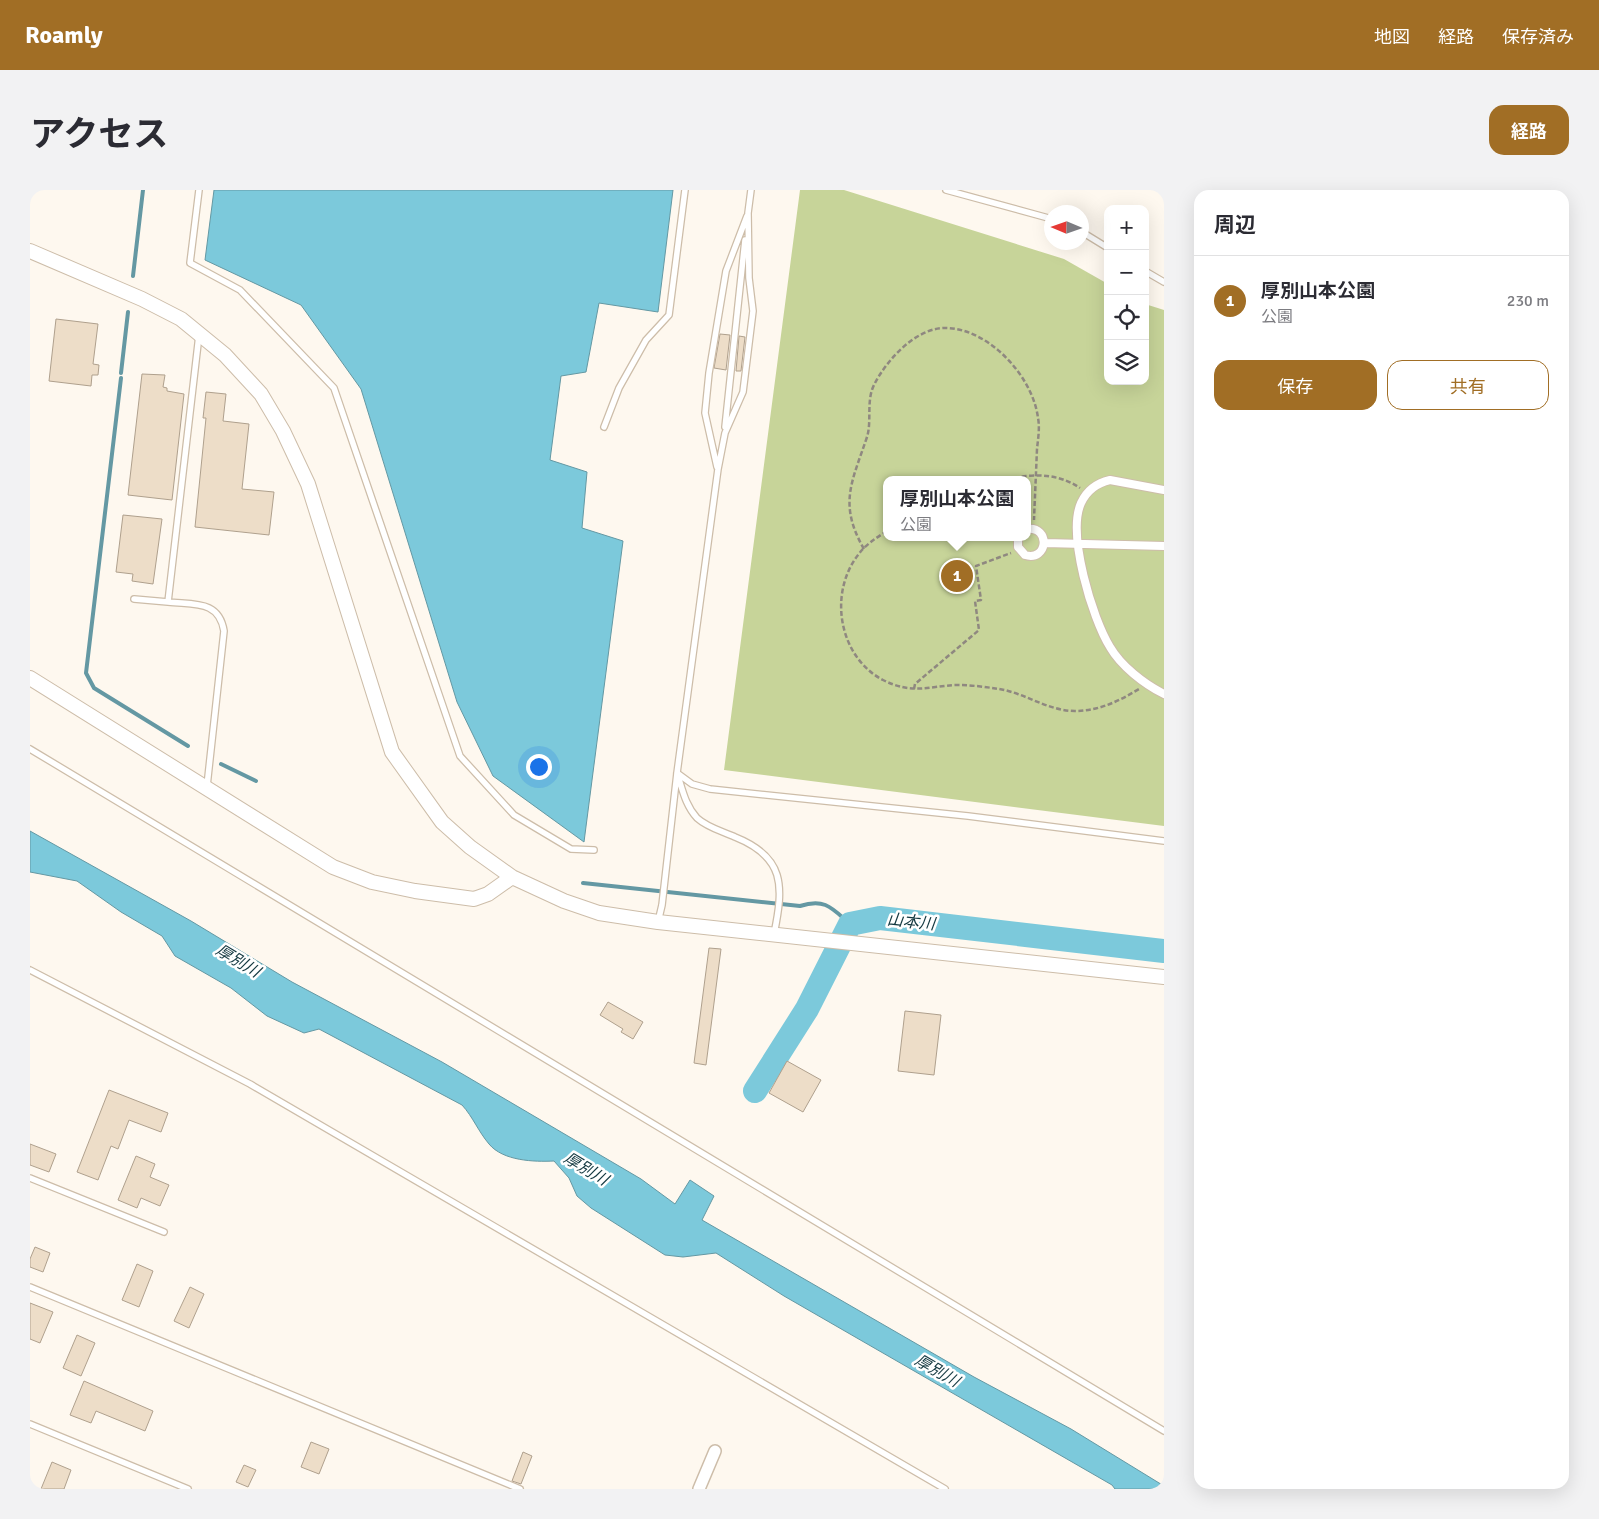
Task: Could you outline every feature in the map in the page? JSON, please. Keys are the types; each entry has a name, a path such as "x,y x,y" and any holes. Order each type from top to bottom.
{"street":[{"path":"30,251 142,299 181,319 225,355 261,394 283,431 308,484 392,752 442,822 470,847 512,877 564,901 599,913 658,922 1164,977"},
{"path":"1164,490 1110,480 1102,482 1087,493 1080,504 1078,544 1079,559 1088,590 1110,647 1146,684 1164,694"},
{"path":"1018,541 1019,549 1025,555 1034,556 1042,551 1045,543 1041,533 1031,529"},
{"path":"1045,543 1164,546"},
{"path":"30,678 333,867 372,882 415,891 474,899 488,894 512,877"},
{"path":"700,1489 715,1451"}],"lane":[{"path":"199,190 190,263 240,290 334,388 460,756 514,815 571,848 594,850"},
{"path":"604,427 619,388 646,340 669,315 684,190"},
{"path":"658,922 665,883 677,773 718,469 725,433 751,190"},
{"path":"946,190 1044,217"},
{"path":"725,433 743,392 753,311 749,278 748,213"},
{"path":"718,469 705,413 709,373 726,271 748,213"},
{"path":"1089,236 1104,246"},
{"path":"1149,273 1164,282"},
{"path":"168,602 199,333"},
{"path":"134,598 210,607 222,618 224,631 206,788"},
{"path":"30,749 1164,1431"},
{"path":"677,773 692,784 710,789 968,816 1164,841"},
{"path":"677,773 685,801 699,819 710,827 752,844 766,854 774,866 780,886 778,916 774,934"},
{"path":"30,970 250,1084 945,1489"},
{"path":"30,1178 164,1232"},
{"path":"30,1287 520,1489"},
{"path":"30,1424 188,1489"}],"path":[{"path":"864,548 855,534 849,515 848,498 869,431 873,386 887,366 907,344 926,332 944,328 966,332 988,343 1016,369 1029,387 1038,419 1036,476 1031,520"},
{"path":"1031,477 1050,476 1065,480 1087,493"},
{"path":"883,534 864,548 857,556 844,581 841,597 842,624 851,648 864,666 882,679 923,690 956,685 1001,689 1019,694 1036,702 1075,711 1108,705 1146,684"},
{"path":"914,689 915,684 979,630 975,601 981,600 976,566 1019,549"}],"green space":[{"path":"800,190 844,190 1064,259 1104,282 1104,385 1149,385 1149,305 1164,310 1164,826 724,770"}],"water":[{"path":"214,190 673,190 658,312 599,303 586,372 561,376 550,460 587,472 582,528 623,541 584,842 493,776 457,702 361,389 301,305 205,260"},
{"name":"厚別川","path":"30,831 191,921 292,982 442,1062 641,1179 675,1204 690,1180 714,1196 702,1220 974,1377 1071,1429 1164,1486 1164,1489 1115,1489 1112,1485 784,1296 716,1253 683,1257 665,1255 591,1208 577,1196 569,1178 554,1161 519,1159 495,1150 485,1139 462,1105 319,1029 304,1033 267,1016 231,988 175,956 162,936 121,912 77,881 30,872"}],"building":[{"path":"56,319 98,324 93,364 99,365 98,375 92,375 91,386 49,381"},
{"path":"720,334 730,335 726,370 714,368"},
{"path":"739,336 745,337 741,371 736,371"},
{"path":"142,374 165,375 163,387 167,388 167,391 184,394 172,500 128,495"},
{"path":"206,392 226,394 223,421 249,424 242,489 274,492 269,535 195,527 206,418 203,418"},
{"path":"123,515 162,519 153,584 132,581 133,574 116,572"},
{"path":"709,948 721,949 706,1065 694,1063"},
{"path":"608,1002 643,1022 633,1039 621,1032 623,1029 600,1015"},
{"path":"905,1011 941,1015 934,1075 898,1071"},
{"path":"787,1061 821,1080 803,1112 769,1093"},
{"path":"109,1090 168,1113 161,1132 129,1120 118,1149 111,1146 98,1180 77,1172"},
{"path":"30,1144 56,1154 49,1172 30,1165"},
{"path":"136,1156 155,1164 150,1177 169,1185 160,1206 141,1198 137,1208 118,1200"},
{"path":"35,1247 50,1253 43,1272 30,1267 30,1259"},
{"path":"137,1264 153,1271 139,1307 122,1300"},
{"path":"190,1287 204,1294 189,1328 174,1321"},
{"path":"30,1303 53,1312 40,1343 30,1339"},
{"path":"77,1335 95,1343 81,1376 63,1368"},
{"path":"84,1381 153,1411 145,1431 96,1411 91,1423 70,1415"},
{"path":"311,1442 329,1449 319,1474 301,1467"},
{"path":"523,1452 532,1456 521,1484 512,1481"},
{"path":"52,1462 71,1470 64,1489 41,1489"},
{"path":"244,1465 256,1470 248,1487 236,1482"}],"waterway":[{"path":"133,276 143,190"},
{"path":"121,373 128,312"},
{"path":"121,378 86,673 94,688 188,746"},
{"path":"221,764 256,781"},
{"path":"583,883 800,906 816,903 833,909 850,924"},
{"name":"山本川","path":"755,1091 807,1009 850,924 880,918 1164,951"}],"place":[{"name":"厚別山本公園","path":"957,576"}]}
